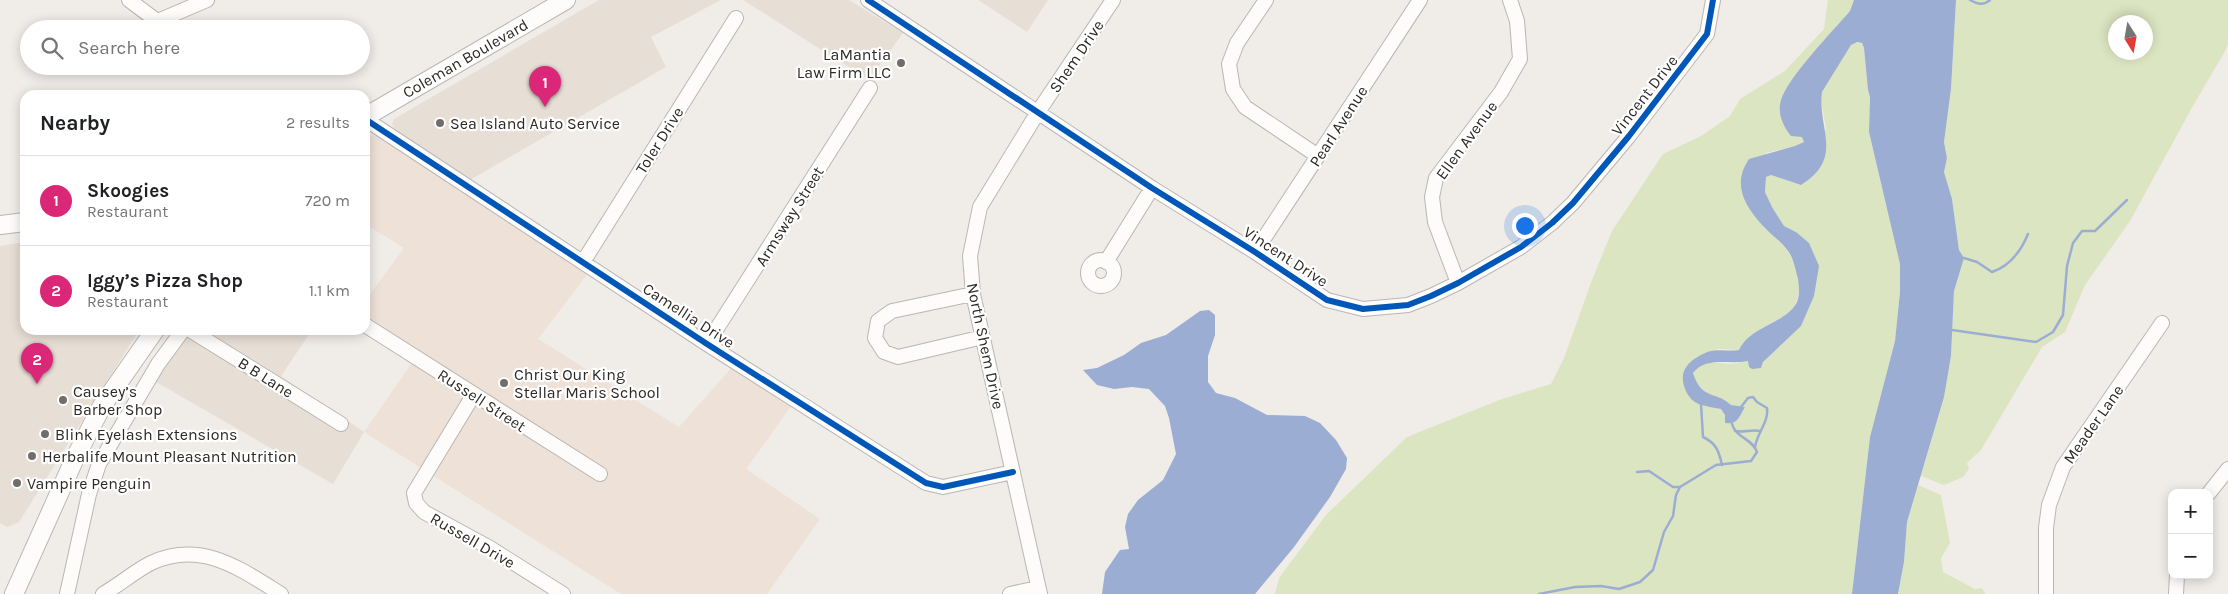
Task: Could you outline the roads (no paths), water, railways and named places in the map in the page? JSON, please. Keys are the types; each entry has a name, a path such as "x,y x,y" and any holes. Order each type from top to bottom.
{"main road":[{"name":"Coleman Boulevard","path":"370,115 566,0"},
{"path":"0,225 20,223"},
{"path":"14,594 79,449 102,406 152,335"}],"street":[{"path":"129,0 156,20"},
{"path":"159,20 207,0"},
{"name":"Vincent Drive","path":"868,0 1152,188 1256,252 1327,300 1363,309 1408,305 1458,284 1521,247 1552,223 1573,203 1630,136 1707,34 1713,0"},
{"name":"Shem Drive","path":"1038,112 1113,0"},
{"path":"1266,0 1237,44 1229,64 1233,89 1245,107 1318,156"},
{"name":"Pearl Avenue","path":"1256,252 1420,0"},
{"name":"Ellen Avenue","path":"1458,284 1435,222 1432,198 1436,178 1502,92 1520,59 1516,21 1510,0"},
{"name":"Toler Drive","path":"583,262 736,18"},
{"name":"Armsway Street","path":"707,344 870,88"},
{"name":"North Shem Drive","path":"1038,112 980,207 973,233 970,256 973,294 1039,591"},
{"name":"Camellia Drive","path":"370,121 707,344 926,484 943,487 1013,472"},
{"path":"1106,262 1152,188"},
{"path":"973,294 892,311 878,321 875,338 884,352 898,357 982,337"},
{"name":"Meader Lane","path":"2046,594 2048,512 2063,467 2162,323"},
{"name":"Russell Street","path":"370,328 600,474"},
{"path":"67,594 89,494 99,464 158,364 180,335"},
{"name":"B B Lane","path":"198,335 341,424"},
{"name":"Russell Drive","path":"474,394 414,493 416,503 424,512 490,548 563,594"},
{"path":"2212,489 2228,469"},
{"path":"102,594 121,584 149,564 173,554 181,554 203,555 233,564 282,594"},
{"path":"2176,579 2176,594"},
{"path":"1010,594 1039,591"}],"water":[{"path":"1854,0 1956,0 1951,89 1944,142 1947,158 1944,172 1952,199 1959,250 1964,258 1954,291 1951,356 1944,397 1907,522 1904,562 1898,594 1852,594 1870,437 1895,341 1900,292 1900,264 1869,132 1870,97 1862,43 1857,42 1851,45 1822,92 1821,105 1826,153 1822,164 1814,175 1801,185 1771,175 1766,177 1765,192 1772,207 1784,226 1796,232 1809,243 1819,266 1814,296 1801,326 1763,362 1761,368 1752,369 1749,367 1748,361 1718,362 1704,365 1693,373 1705,392 1731,405 1745,407 1738,420 1733,423 1725,423 1725,415 1721,409 1699,404 1689,397 1683,380 1684,370 1690,362 1709,352 1739,350 1752,335 1785,315 1797,302 1799,293 1798,282 1791,257 1784,246 1763,226 1750,210 1742,194 1741,177 1749,159 1804,142 1802,137 1791,136 1785,128 1780,114 1781,100 1792,79 1850,11"},
{"path":"1209,310 1215,315 1215,335 1208,356 1208,382 1216,393 1235,398 1267,415 1305,416 1320,423 1336,440 1347,458 1346,469 1330,497 1294,547 1255,594 1102,594 1105,572 1120,550 1129,549 1125,527 1128,514 1138,500 1163,480 1176,454 1165,406 1149,389 1132,387 1114,389 1097,385 1083,370 1097,368 1124,355 1141,343 1166,335 1200,311"}],"waterway":[{"path":"1970,0 1980,4 1990,0"},
{"path":"1952,330 2036,342 2053,332 2063,315 2067,266 2073,243 2082,231 2095,231 2127,200"},
{"path":"1964,258 1977,262 1992,272 2004,266 2014,257 2028,234"},
{"path":"1741,407 1748,398 1753,397 1767,408 1765,423 1755,447"},
{"path":"1701,404 1703,437 1716,448 1722,465"},
{"path":"1539,594 1575,587 1601,586 1619,589 1640,582 1653,570 1664,532 1673,516 1676,495 1680,487 1716,465 1751,461 1757,452 1752,444 1734,429 1732,424"},
{"path":"1735,431 1760,431"},
{"path":"1637,472 1649,471 1673,487 1680,487"}],"place":[{"name":"LaMantia Law Firm LLC","path":"901,63"},
{"name":"Skoogies","path":"545,107"},
{"name":"Sea Island Auto Service","path":"440,123"},
{"name":"Christ Our King Stellar Maris School","path":"504,383"},
{"name":"Iggy’s Pizza Shop","path":"37,384"},
{"name":"Causey’s Barber Shop","path":"63,400"},
{"name":"Blink Eyelash Extensions","path":"45,434"},
{"name":"Herbalife Mount Pleasant Nutrition","path":"32,456"},
{"name":"Vampire Penguin","path":"17,483"}]}
